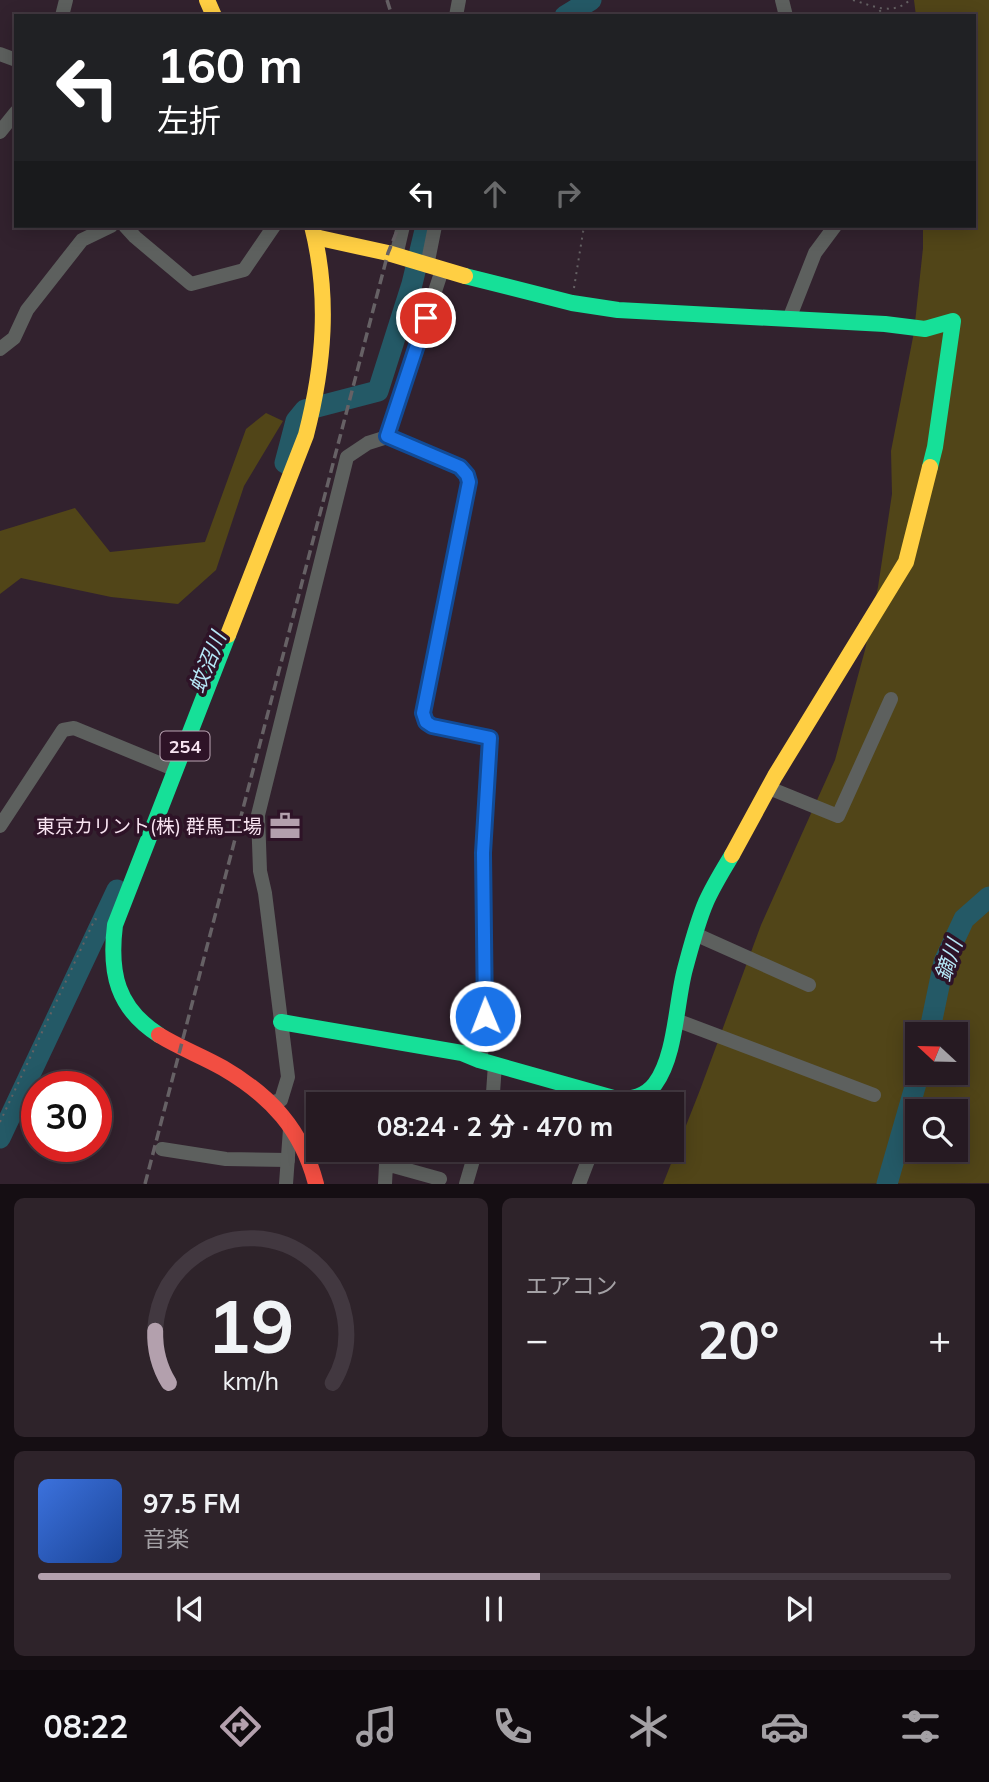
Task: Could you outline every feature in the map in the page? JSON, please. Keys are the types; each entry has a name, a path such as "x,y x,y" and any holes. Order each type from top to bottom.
{"main road":[{"path":"313,231 434,268 572,303 618,310 886,324 925,329 953,321 935,447 906,562 769,788 706,902 684,972 665,1063 657,1082 647,1092"},
{"name":"254","path":"313,231 323,294 324,345 318,395 306,435 169,767 116,925 111,955 117,984 128,1008 150,1030 214,1063 273,1102 290,1124 313,1165 316,1184"},
{"path":"281,1022 462,1053 585,1092"}],"street":[{"path":"0,132 14,114"},
{"path":"0,349 14,338 27,310 82,240 106,228"},
{"path":"127,228 191,284 244,270 273,228"},
{"path":"396,256 403,228"},
{"path":"387,436 434,268 435,228"},
{"path":"789,320 816,253 834,228"},
{"path":"273,1102 281,1100 288,1077 260,871 258,815 346,457 368,443 387,436 460,467 469,482 423,713 426,722 432,726 490,738 483,853 485,1039 479,1060"},
{"path":"769,788 838,816 891,699"},
{"path":"0,826 63,730 74,728 169,767"},
{"path":"697,935 809,985"},
{"path":"676,1020 874,1095"},
{"path":"493,1092 495,1063"},
{"path":"286,1184 290,1124"},
{"path":"162,1149 226,1159 288,1160"},
{"path":"466,1184 472,1162"},
{"path":"579,1184 587,1162"},
{"path":"386,1184 386,1164 440,1180"}],"path":[{"path":"853,0 888,11 910,0"},
{"path":"876,14 882,9"},
{"path":"572,303 584,228"},
{"path":"0,1122 95,919 116,925"}],"shaded area":[{"path":"914,0 989,0 989,1183 663,1184 672,1162 684,1162 684,1131 761,925 835,760 865,650 878,587 892,494 891,451 914,332 923,228 976,228 976,14 916,14"},
{"path":"266,413 283,421 244,486 216,570 178,604 111,597 21,578 0,594 0,531 75,508 110,552 205,542 246,429"}],"waterway":[{"name":"蚊沼川","path":"568,14 591,0"},
{"name":"蚊沼川","path":"285,463 296,421 305,410 378,391 412,284 426,228"},
{"name":"蚊沼川","path":"0,1138 117,890"},
{"name":"鏑川","path":"932,1022 944,962 964,919 989,897"},
{"name":"鏑川","path":"887,1184 916,1085"}],"railway":[{"path":"387,0 391,14"},
{"path":"145,1184 388,253 398,228"}],"traffic: fast":[{"path":"465,276 572,303 618,310 885,324 925,329 953,321 930,467"},
{"path":"159,1035 134,1013 119,988 113,959 115,925 228,635"},
{"path":"281,1022 462,1053 617,1099 638,1096 647,1092 662,1072 671,1044 682,982 697,927 709,896 732,855"}],"traffic: slow":[{"path":"207,0 213,14"},
{"path":"228,635 306,435 312,409 321,357 323,305 318,252 312,228"},
{"path":"315,237 388,253 465,276"},
{"path":"732,855 775,776 906,562 930,467"}],"traffic: jam":[{"path":"159,1035 223,1068 270,1103 293,1131 316,1184"}],"place":[{"name":"東京カリント(株) 群馬工場","path":"285,826"}],"route":[{"path":"426,318 387,436 460,467 469,482 423,713 426,722 432,726 490,738 482,898 485,1016"}]}
